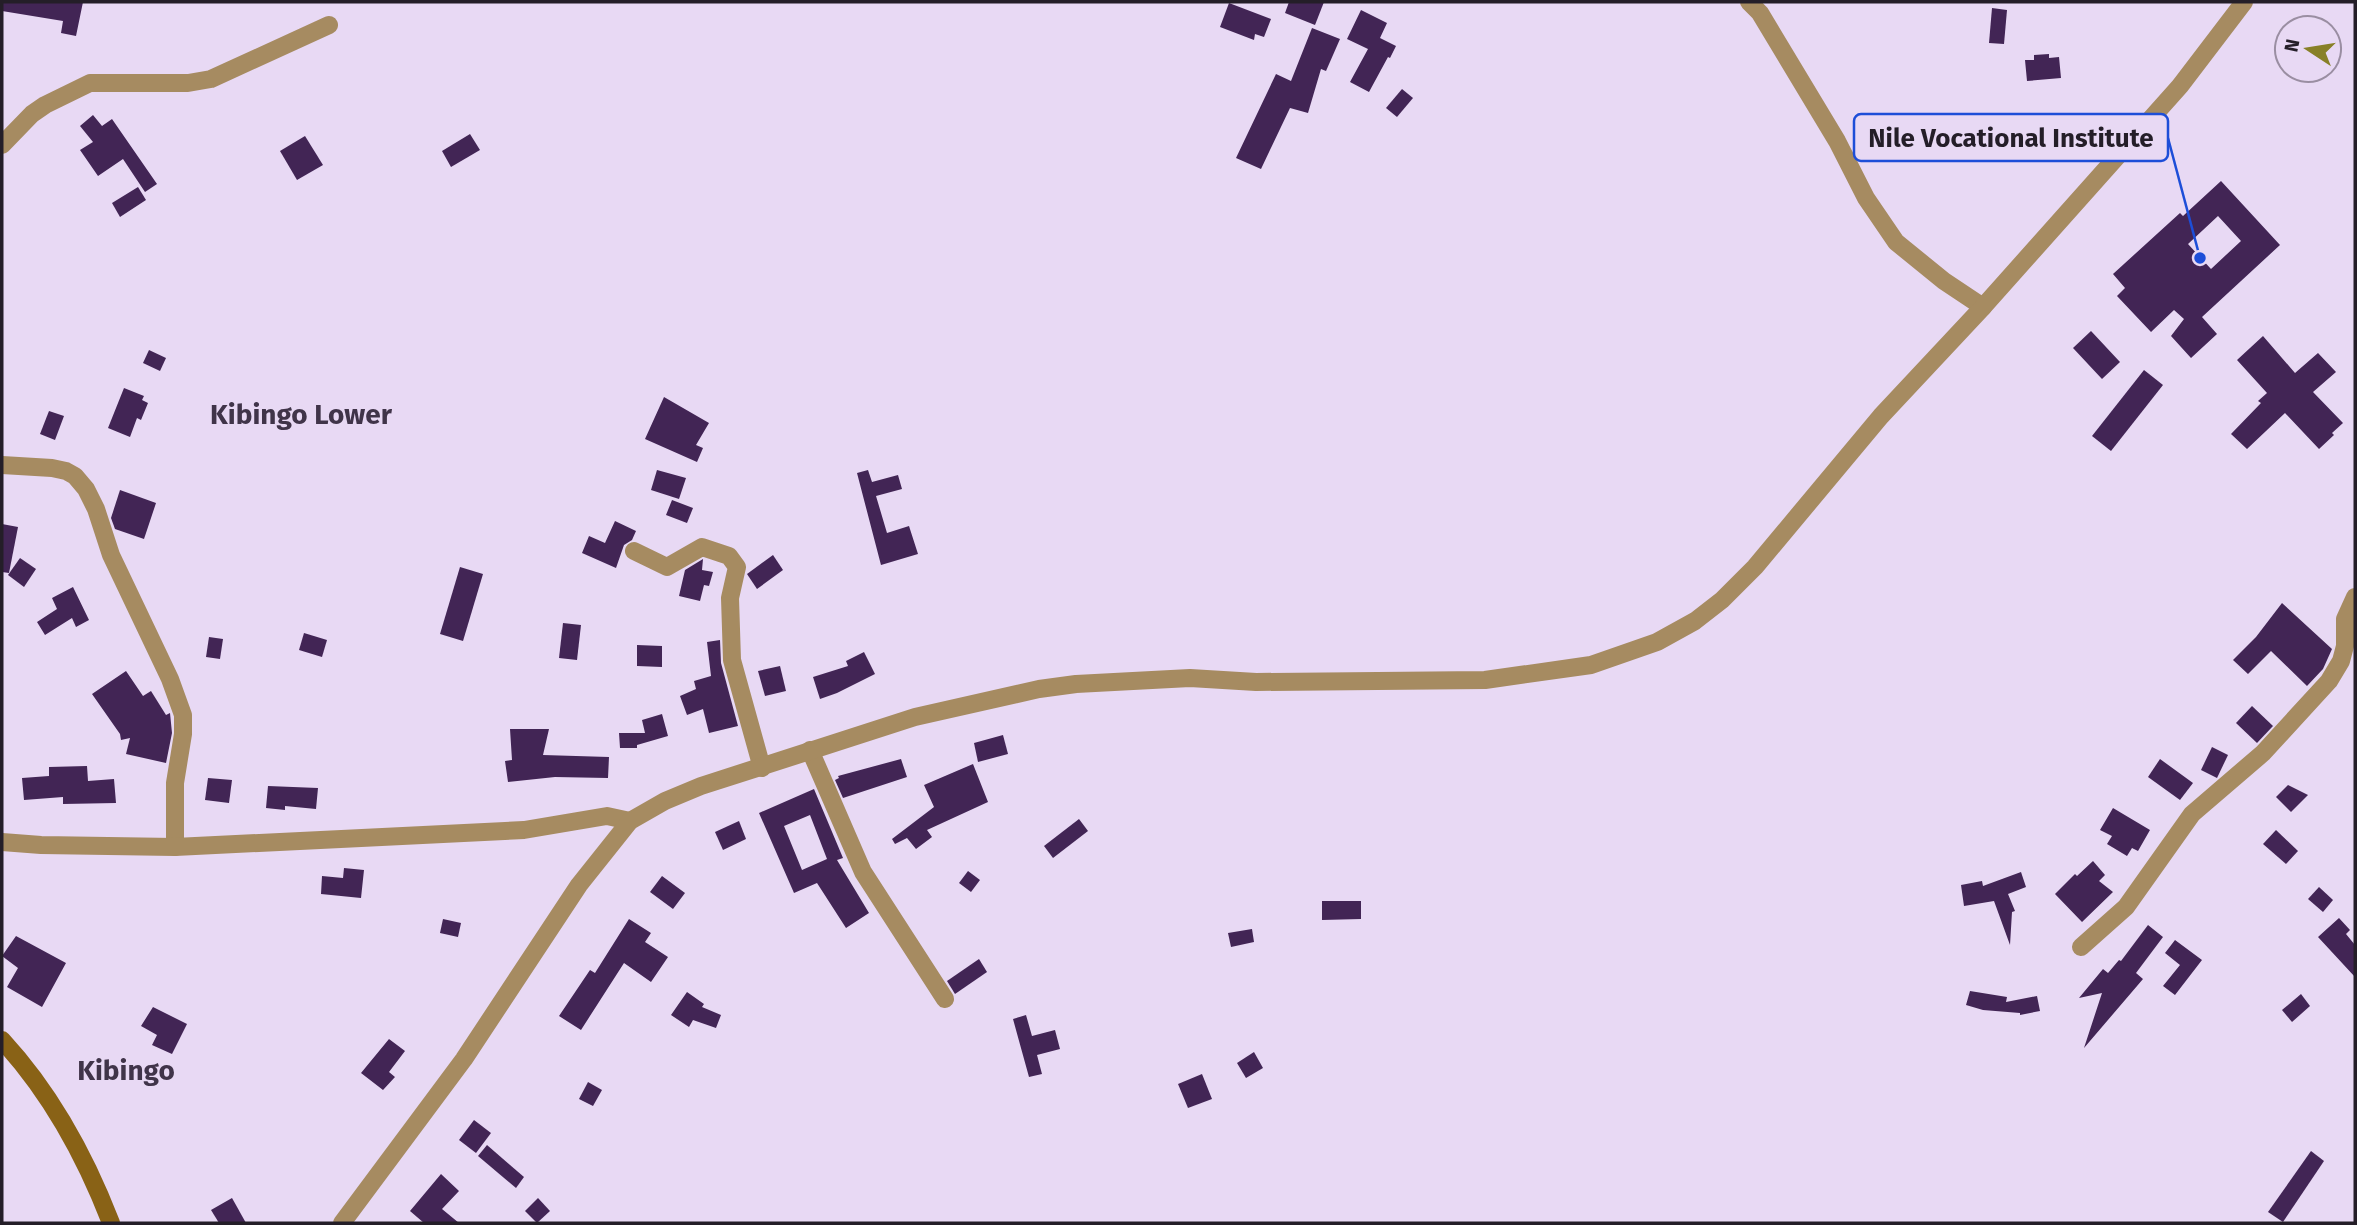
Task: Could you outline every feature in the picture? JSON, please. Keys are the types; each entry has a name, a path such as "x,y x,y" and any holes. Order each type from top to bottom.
{"main road":[{"path":"2,1040 59,1115 98,1190 111,1223"}],"street":[{"path":"1749,2 1760,13 1837,141 1866,198 1896,242 1944,281 1983,307"},
{"path":"342,1223 464,1059 579,885 630,821 665,802 701,786 810,750 915,717 1005,695 1076,684 1190,678 1256,682 1485,680 1591,665 1657,642 1695,621 1755,567 1881,416 1983,307 2180,86 2244,2"},
{"path":"2,145 32,114 79,87 100,82 175,83 211,79 329,25"},
{"path":"2,465 66,471 75,476 86,489 96,509 111,555 170,679 183,715 183,734 175,783 175,847"},
{"path":"634,551 667,567 702,547 729,556 737,567 730,598 732,660 762,768"},
{"path":"2081,947 2126,907 2192,814 2263,752 2329,681 2341,661 2345,646 2345,619 2355,597"},
{"path":"810,750 863,872 945,999"},
{"path":"2,842 175,847 524,830 607,816 630,821"}],"building":[{"path":"2,2 83,2 76,36 61,33 63,21 2,11"},
{"path":"1289,2 1324,2 1315,25 1285,13"},
{"path":"1229,3 1271,19 1264,37 1255,34 1254,40 1220,27"},
{"path":"1992,8 2007,10 2004,44 1989,43"},
{"path":"1361,10 1387,23 1380,38 1396,46 1369,92 1350,82 1368,49 1347,39"},
{"path":"1312,28 1340,39 1326,71 1321,69 1308,113 1290,108 1261,169 1236,158 1276,74 1291,81"},
{"path":"2049,54 2049,58 2059,57 2061,78 2027,81 2025,60 2034,60 2034,55"},
{"path":"1402,89 1413,98 1397,117 1386,108"},
{"path":"93,115 102,126 112,119 157,184 145,192 123,159 98,176 80,150 93,142 80,126"},
{"path":"470,134 480,150 451,167 442,151"},
{"path":"305,136 323,165 297,180 280,151"},
{"path":"2221,181 2280,245 2202,317 2217,334 2191,358 2171,336 2184,319 2174,310 2151,332 2117,296 2125,288 2113,274 2180,213 2183,216","holes":["2218,216 2241,241 2211,269 2188,244"]},
{"path":"138,187 146,200 120,217 112,203"},
{"path":"2091,331 2120,362 2102,379 2073,348"},
{"path":"2263,336 2295,373 2318,353 2336,372 2313,392 2343,423 2319,449 2285,413 2247,449 2231,434 2267,393 2237,360"},
{"path":"149,350 166,358 160,371 143,363"},
{"path":"2144,370 2163,385 2111,451 2092,436"},
{"path":"124,388 144,396 142,400 148,403 141,420 137,418 130,437 108,428"},
{"path":"664,397 709,423 696,445 703,448 697,462 645,439"},
{"path":"49,411 64,416 55,440 40,434"},
{"path":"657,470 686,478 679,499 651,490"},
{"path":"868,470 872,482 898,475 902,489 876,496 887,533 909,526 918,554 881,565 857,473"},
{"path":"120,490 156,503 144,539 115,529 111,518"},
{"path":"672,500 693,508 687,523 666,515"},
{"path":"615,521 636,531 632,540 624,545 616,568 582,553 589,536 605,543"},
{"path":"2,524 18,527 9,573 2,572"},
{"path":"773,555 783,570 757,589 747,574"},
{"path":"20,558 36,569 24,587 8,575"},
{"path":"703,559 702,570 713,572 709,586 704,585 700,601 679,596 685,570"},
{"path":"460,567 483,574 463,641 440,634"},
{"path":"73,587 89,620 76,627 72,618 45,635 37,622 57,609 52,598"},
{"path":"2282,603 2332,649 2323,669 2307,686 2271,651 2248,674 2233,660 2256,637"},
{"path":"563,623 581,625 577,660 559,658"},
{"path":"304,633 327,640 322,657 299,650"},
{"path":"209,637 223,639 220,659 206,657"},
{"path":"720,640 721,663 738,726 709,733 703,709 687,715 680,696 696,689 694,681 711,676 707,642"},
{"path":"637,645 662,646 662,667 637,666"},
{"path":"864,652 875,674 820,699 813,677 848,666 846,661"},
{"path":"780,666 786,691 765,696 758,671"},
{"path":"126,671 143,696 151,691 166,715 170,713 172,733 166,763 126,754 130,738 121,740 120,734 92,694"},
{"path":"2252,706 2273,726 2257,743 2236,723"},
{"path":"662,714 668,736 637,745 637,748 620,748 619,733 645,733 642,720"},
{"path":"510,729 549,729 543,755 609,757 608,778 555,777 508,782 505,761 512,760"},
{"path":"1003,735 1008,754 978,762 974,743"},
{"path":"2212,747 2228,755 2217,778 2201,770"},
{"path":"901,759 907,777 843,798 835,780 838,776"},
{"path":"2160,759 2193,783 2180,800 2148,777"},
{"path":"973,764 988,802 927,830 932,837 916,849 907,838 895,844 892,839 934,807 924,785"},
{"path":"87,766 88,781 114,779 116,803 63,804 63,797 24,800 22,778 49,776 49,767"},
{"path":"208,778 232,780 229,803 205,800"},
{"path":"2288,785 2308,795 2291,812 2276,797"},
{"path":"268,786 318,788 316,809 285,806 285,810 266,808"},
{"path":"814,789 843,858 837,860 869,913 846,928 817,883 794,893 759,813","holes":["810,815 827,859 802,870 784,826"]},
{"path":"2113,808 2150,830 2138,851 2132,848 2127,856 2107,844 2112,836 2100,830"},
{"path":"1079,819 1088,831 1053,858 1044,846"},
{"path":"739,821 746,839 723,850 715,832"},
{"path":"2276,830 2298,851 2286,864 2263,844"},
{"path":"2093,861 2105,875 2099,881 2113,892 2082,922 2055,894"},
{"path":"344,868 364,870 361,898 321,894 322,876 343,878"},
{"path":"968,871 980,880 971,892 959,883"},
{"path":"2021,872 2026,887 2008,894 2015,911 2012,912 2010,945 1994,901 1964,906 1961,885 1982,881 1983,886"},
{"path":"662,876 685,893 673,909 650,892"},
{"path":"2319,887 2333,900 2323,912 2308,899"},
{"path":"1322,901 1361,901 1361,919 1322,920"},
{"path":"2339,918 2350,930 2346,934 2355,945 2355,977 2318,937"},
{"path":"443,919 461,923 458,937 440,933"},
{"path":"629,919 651,933 645,942 668,957 651,982 624,963 581,1030 559,1016 590,970 595,973"},
{"path":"2148,925 2163,937 2136,973 2143,979 2084,1048 2102,993 2079,998 2103,969 2108,973 2121,961"},
{"path":"1252,929 1254,942 1231,947 1228,933"},
{"path":"16,936 66,963 42,1007 7,987 18,968 2,956"},
{"path":"2175,940 2202,960 2175,995 2163,986 2180,965 2165,953"},
{"path":"979,959 987,972 955,994 947,981"},
{"path":"1970,991 2007,997 2006,1002 2037,996 2040,1011 2020,1015 1983,1010 1966,1005"},
{"path":"687,992 704,1004 702,1007 721,1015 716,1028 693,1020 689,1027 671,1015"},
{"path":"2301,994 2310,1006 2292,1022 2282,1010"},
{"path":"153,1007 187,1024 172,1054 152,1045 157,1035 141,1026"},
{"path":"1026,1015 1032,1036 1055,1030 1060,1049 1037,1055 1042,1074 1029,1077 1013,1019"},
{"path":"389,1039 405,1051 389,1072 395,1077 383,1090 361,1073"},
{"path":"1254,1052 1263,1068 1246,1078 1237,1063"},
{"path":"1202,1074 1212,1099 1188,1108 1178,1084"},
{"path":"588,1082 602,1090 593,1106 579,1099"},
{"path":"474,1120 491,1133 476,1153 459,1140"},
{"path":"487,1145 524,1177 516,1188 478,1156"},
{"path":"2311,1151 2324,1161 2283,1222 2268,1212"},
{"path":"441,1174 459,1191 442,1209 459,1223 424,1223 410,1211"},
{"path":"232,1198 246,1223 219,1223 211,1210"},
{"path":"538,1198 550,1211 537,1223 525,1211"}],"place":[{"name":"Nile Vocational Institute","path":"2200,258"}],"district":[{"name":"Kibingo Lower","path":"301,414"},
{"name":"Kibingo","path":"126,1070"}]}
